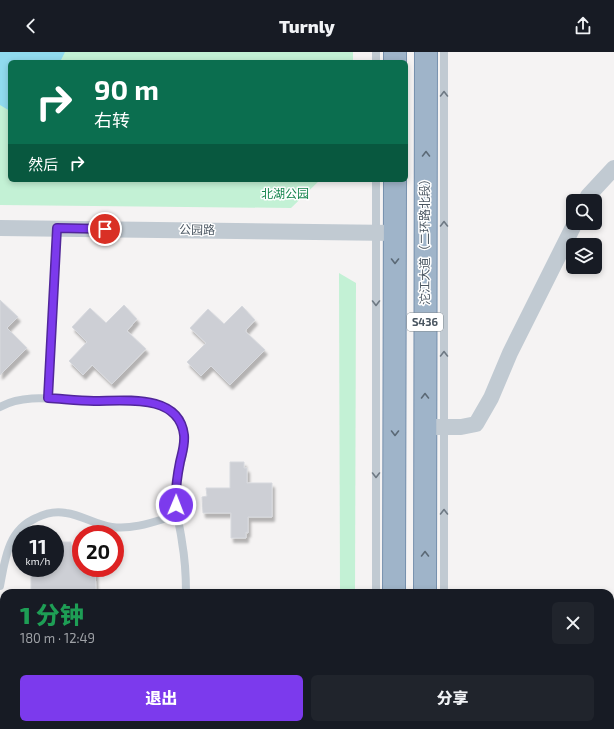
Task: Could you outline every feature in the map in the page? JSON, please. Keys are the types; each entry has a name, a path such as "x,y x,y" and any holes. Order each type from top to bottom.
{"highway":[{"name":"沱江大道（二环路北段）","path":"425,589 434,427 426,52"},
{"name":"S436","path":"394,589 386,233 395,182"}],"street":[{"path":"590,194 614,168"},
{"name":"公园路","path":"0,228 386,233"},
{"path":"434,427 461,427 476,424 491,398 510,353 572,230"}],"lane":[{"path":"444,52 434,427 444,589"},
{"path":"376,182 386,233 376,589"},
{"path":"48,398 57,228"},
{"path":"0,407 28,399 48,398 81,401 152,402 165,407 174,414 184,434 184,447 175,490 177,515 185,561 186,589"},
{"path":"0,586 9,546 15,534 27,522 39,516 52,512 65,512 97,524 126,528 177,515"}],"green space":[{"name":"北湖公园","path":"0,52 353,52 353,60 8,60 8,182 318,182 291,208 0,205"},
{"path":"339,273 356,283 355,589 340,589"}],"water":[{"path":"0,52 65,52 61,60 8,60 8,110 0,105"}],"building":[{"path":"0,300 18,317 7,328 27,348 0,375"},
{"path":"124,305 137,319 127,331 146,349 112,384 92,365 83,375 69,361 87,342 72,327 90,308 106,323"},
{"path":"242,306 255,320 246,332 265,350 230,385 211,366 201,376 187,362 206,343 190,328 208,309 224,324"},
{"path":"230,462 244,462 244,468 247,468 247,483 272,483 272,517 248,517 248,533 246,532 246,538 231,538 231,513 203,513 202,497 207,496 206,488 230,488"},
{"path":"64,542 71,542 72,577 95,577 96,589 31,589 31,577 64,577"}],"route":[{"path":"105,229 57,228 48,398 81,401 152,402 165,407 174,414 184,434 184,447 175,490 176,505"}]}
